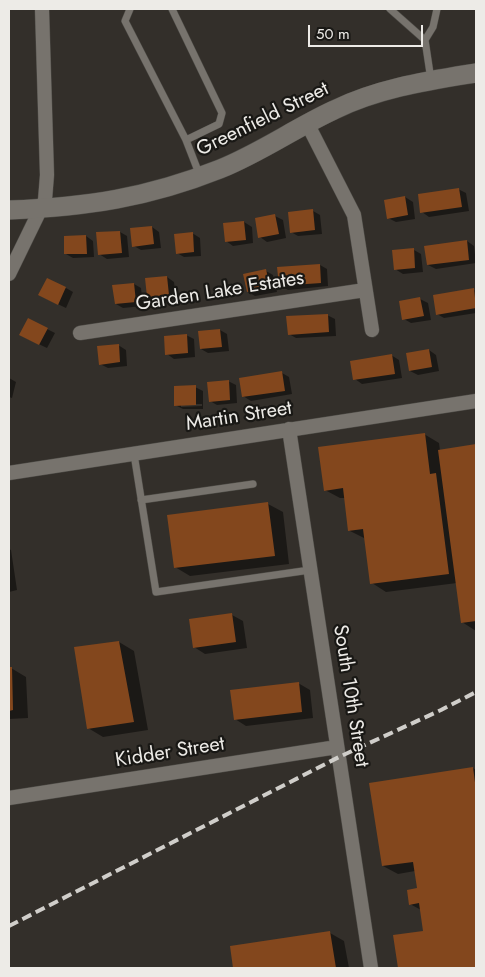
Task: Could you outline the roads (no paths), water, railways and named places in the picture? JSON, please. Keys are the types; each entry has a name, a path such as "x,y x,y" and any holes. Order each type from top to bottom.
{"main road":[{"name":"Greenfield Street","path":"9,210 71,207 152,192 246,158 335,109 366,96 400,86 476,73"}],"street":[{"path":"9,274 45,200 47,175 42,9"},
{"path":"308,123 354,215 372,330"},
{"name":"Garden Lake Estates","path":"80,333 365,290"},
{"name":"Martin Street","path":"9,473 476,401"},
{"name":"South 10th Street","path":"289,429 371,968"},
{"name":"Kidder Street","path":"9,798 337,747"}],"lane":[{"path":"130,9 125,21 186,140 200,176"},
{"path":"172,9 222,113 219,124 186,140"},
{"path":"390,9 425,40"},
{"path":"431,80 425,40 432,27 437,9"},
{"path":"134,454 156,592 310,570"},
{"path":"141,500 253,484"}],"railway":[{"path":"9,926 339,757 476,692"}]}
